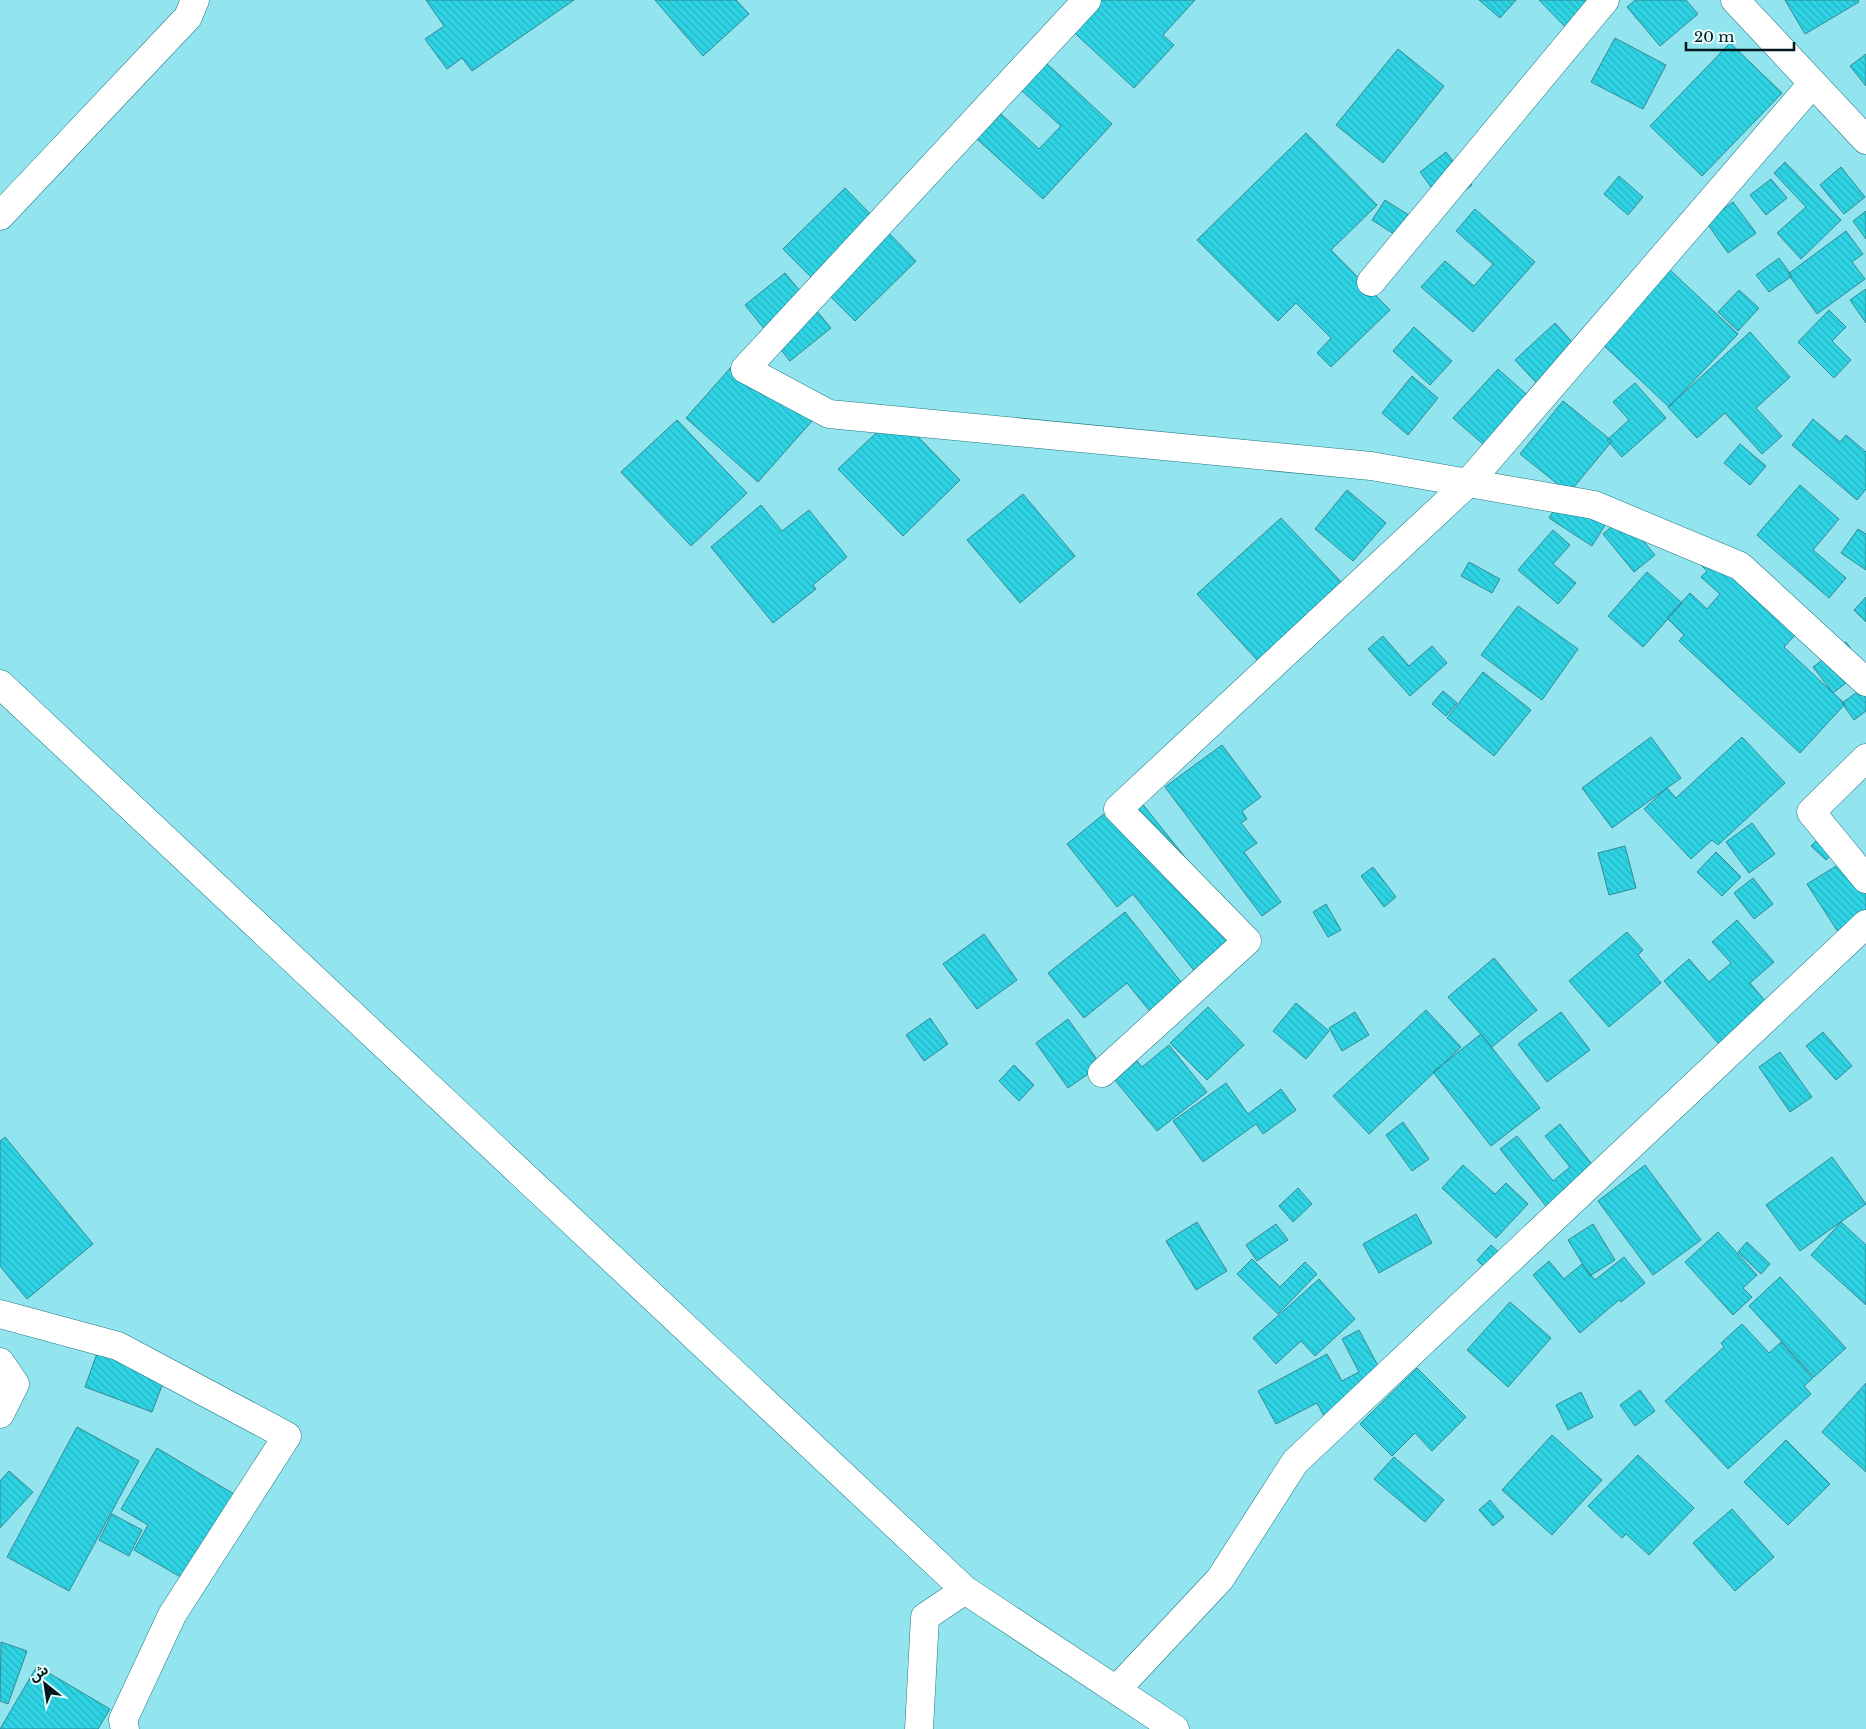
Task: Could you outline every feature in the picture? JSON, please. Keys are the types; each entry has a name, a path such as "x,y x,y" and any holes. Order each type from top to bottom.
{"street":[{"path":"0,216 188,17 196,0"},
{"path":"1087,0 745,369 829,414 1371,466 1594,505 1740,566 1866,682"},
{"path":"1371,282 1605,0"},
{"path":"1735,0 1866,140"},
{"path":"1102,1073 1247,941 1118,809 1468,483 1812,83"},
{"path":"0,684 965,1590 1175,1729"},
{"path":"1866,758 1811,812 1866,879"},
{"path":"1117,1689 1220,1580 1294,1462 1866,924"},
{"path":"0,1314 118,1346 287,1436 172,1615 123,1720 125,1729"},
{"path":"0,1362 15,1384 0,1414"},
{"path":"919,1729 925,1617 965,1590"}],"building":[{"path":"426,0 574,0 472,71 462,58 447,69 425,39 444,26"},
{"path":"655,0 736,0 749,14 703,56"},
{"path":"1088,0 1195,0 1163,35 1174,45 1134,88 1065,24"},
{"path":"1479,0 1516,0 1500,18"},
{"path":"1539,0 1607,0 1572,34"},
{"path":"1635,0 1686,0 1698,14 1660,46 1627,7"},
{"path":"1785,0 1858,0 1859,2 1805,34"},
{"path":"1615,38 1666,65 1643,109 1591,82"},
{"path":"1730,43 1782,93 1702,176 1650,126"},
{"path":"1398,49 1444,86 1383,163 1336,125"},
{"path":"1866,54 1866,86 1850,66"},
{"path":"1046,63 1112,124 1043,199 977,139 1001,114 1039,149 1061,126 1021,90"},
{"path":"1306,133 1377,205 1331,250 1390,310 1331,367 1317,353 1331,338 1296,303 1278,321 1197,240"},
{"path":"1446,152 1472,185 1445,206 1420,172"},
{"path":"1785,162 1841,220 1801,259 1777,233 1806,207 1774,173"},
{"path":"1841,167 1865,197 1844,214 1820,185"},
{"path":"1619,176 1643,197 1628,215 1604,194"},
{"path":"1771,179 1787,198 1766,215 1750,195"},
{"path":"845,188 916,261 855,321 783,249"},
{"path":"1385,200 1421,223 1408,243 1372,220"},
{"path":"1733,202 1756,233 1728,253 1706,222"},
{"path":"1475,209 1535,262 1473,332 1421,287 1445,261 1474,286 1493,264 1456,231"},
{"path":"1866,211 1866,239 1853,221"},
{"path":"1846,231 1863,254 1852,262 1865,279 1817,314 1788,274"},
{"path":"1779,258 1792,276 1769,292 1756,275"},
{"path":"1668,268 1738,334 1669,407 1599,341"},
{"path":"785,273 831,328 790,361 745,305"},
{"path":"1866,289 1866,323 1850,300"},
{"path":"1739,290 1759,308 1738,331 1718,312"},
{"path":"1829,310 1846,327 1832,341 1851,360 1834,378 1798,342"},
{"path":"1555,323 1583,354 1544,391 1515,360"},
{"path":"1414,327 1452,361 1430,385 1393,351"},
{"path":"1750,332 1790,377 1756,408 1782,436 1762,454 1725,413 1697,438 1668,407"},
{"path":"740,357 812,421 758,482 686,418"},
{"path":"1498,369 1543,409 1499,458 1453,418"},
{"path":"1412,376 1438,398 1408,435 1382,413"},
{"path":"1635,383 1666,418 1622,457 1607,440 1629,420 1613,402"},
{"path":"1563,401 1612,441 1569,493 1520,454"},
{"path":"896,414 960,480 903,536 838,469"},
{"path":"1813,419 1840,442 1846,435 1866,452 1866,489 1857,500 1792,445"},
{"path":"677,420 747,493 691,546 621,472"},
{"path":"1740,444 1766,466 1750,485 1724,463"},
{"path":"1800,485 1839,519 1813,550 1846,578 1829,598 1757,535"},
{"path":"1347,490 1386,523 1353,561 1315,529"},
{"path":"1023,494 1075,556 1020,603 967,540"},
{"path":"1564,494 1607,522 1592,546 1549,518"},
{"path":"761,505 782,531 809,510 847,557 813,585 816,589 773,623 711,547"},
{"path":"1623,517 1655,555 1634,572 1603,534"},
{"path":"1281,518 1343,584 1258,661 1197,594"},
{"path":"1858,529 1866,534 1866,570 1841,553"},
{"path":"1553,530 1570,545 1553,564 1576,583 1558,604 1518,570"},
{"path":"1685,549 1772,595 1796,634 1784,647 1845,704 1800,753 1679,641 1684,635 1667,618 1690,593 1707,609 1720,594 1701,577 1707,571"},
{"path":"1469,562 1500,579 1492,593 1461,576"},
{"path":"1647,572 1682,603 1643,647 1608,616"},
{"path":"1866,597 1866,622 1854,610"},
{"path":"1518,606 1578,649 1542,700 1481,655"},
{"path":"1383,636 1409,666 1432,646 1447,663 1410,696 1368,649"},
{"path":"1846,642 1865,668 1833,693 1813,667"},
{"path":"1483,672 1531,710 1494,756 1447,718"},
{"path":"1860,690 1866,699 1866,711 1854,720 1842,703"},
{"path":"1443,691 1457,703 1446,716 1432,704"},
{"path":"1651,737 1681,778 1612,828 1582,788"},
{"path":"1742,737 1785,783 1718,845 1712,840 1691,859 1644,809 1667,788 1676,798"},
{"path":"1222,745 1261,797 1242,811 1247,819 1241,823 1257,843 1244,852 1281,902 1262,916 1165,787"},
{"path":"1132,791 1246,933 1196,973 1133,894 1117,907 1067,844"},
{"path":"1752,823 1775,854 1749,873 1726,842"},
{"path":"1827,830 1842,844 1826,860 1811,846"},
{"path":"1625,846 1636,888 1609,895 1598,853"},
{"path":"1716,852 1741,877 1722,896 1697,872"},
{"path":"1846,860 1866,892 1866,918 1840,935 1807,884"},
{"path":"1373,867 1396,897 1384,907 1361,876"},
{"path":"1753,878 1773,904 1754,919 1734,893"},
{"path":"1326,904 1341,930 1328,937 1313,912"},
{"path":"1125,912 1185,987 1152,1014 1127,983 1084,1018 1048,973"},
{"path":"1737,920 1774,962 1750,983 1773,1010 1725,1051 1664,981 1689,959 1709,982 1731,963 1712,942"},
{"path":"1627,932 1643,950 1638,955 1661,983 1609,1027 1569,981"},
{"path":"984,934 1017,980 977,1009 943,964"},
{"path":"1494,958 1537,1010 1492,1047 1448,997"},
{"path":"1296,1003 1329,1031 1306,1059 1273,1031"},
{"path":"1208,1007 1244,1045 1207,1080 1170,1043"},
{"path":"1426,1010 1461,1047 1369,1134 1333,1096"},
{"path":"1355,1012 1369,1035 1342,1051 1329,1028"},
{"path":"1561,1012 1590,1050 1547,1082 1518,1044"},
{"path":"930,1018 948,1044 924,1061 906,1035"},
{"path":"1068,1019 1101,1065 1068,1088 1036,1043"},
{"path":"1823,1032 1852,1066 1836,1080 1806,1046"},
{"path":"1481,1034 1540,1108 1491,1146 1433,1072"},
{"path":"1169,1045 1207,1092 1157,1131 1114,1079 1137,1061 1142,1067"},
{"path":"1780,1052 1812,1097 1790,1112 1759,1067"},
{"path":"1014,1065 1034,1085 1019,1101 999,1081"},
{"path":"1226,1083 1248,1114 1281,1089 1296,1110 1263,1134 1256,1124 1203,1162 1173,1121"},
{"path":"1403,1122 1429,1159 1412,1171 1386,1135"},
{"path":"1560,1124 1598,1172 1550,1211 1500,1149 1517,1136 1553,1181 1570,1167 1545,1136"},
{"path":"5,1137 93,1244 27,1299 0,1266 0,1141"},
{"path":"1832,1157 1866,1204 1800,1251 1766,1205"},
{"path":"1463,1165 1495,1194 1506,1183 1528,1204 1496,1238 1442,1188"},
{"path":"1645,1165 1701,1240 1653,1275 1598,1201"},
{"path":"1298,1188 1312,1204 1293,1222 1279,1206"},
{"path":"1416,1214 1432,1243 1379,1273 1363,1244"},
{"path":"1197,1222 1227,1271 1196,1290 1166,1241"},
{"path":"1841,1222 1866,1245 1866,1305 1811,1255"},
{"path":"1276,1224 1288,1240 1257,1261 1246,1245"},
{"path":"1593,1224 1615,1260 1590,1276 1568,1240"},
{"path":"1718,1232 1757,1275 1743,1288 1752,1297 1733,1315 1685,1262"},
{"path":"1747,1242 1770,1264 1761,1274 1738,1252"},
{"path":"1491,1245 1508,1261 1494,1276 1477,1260"},
{"path":"1624,1257 1645,1283 1621,1302 1619,1300 1580,1333 1533,1275 1549,1261 1564,1279 1582,1264 1595,1280"},
{"path":"1252,1259 1280,1287 1305,1262 1317,1274 1278,1314 1237,1274"},
{"path":"1780,1277 1846,1348 1814,1377 1749,1306"},
{"path":"1319,1279 1355,1319 1315,1356 1301,1341 1276,1364 1253,1338"},
{"path":"1510,1302 1551,1338 1508,1387 1467,1350"},
{"path":"1742,1324 1769,1353 1781,1342 1813,1378 1804,1386 1811,1394 1728,1469 1665,1401 1724,1347 1721,1343"},
{"path":"1359,1330 1385,1379 1329,1425 1317,1403 1276,1424 1258,1391 1327,1354 1342,1381 1359,1372 1342,1339"},
{"path":"100,1345 168,1370 152,1412 85,1387"},
{"path":"1417,1368 1466,1417 1432,1451 1415,1433 1392,1456 1360,1424"},
{"path":"1866,1383 1866,1472 1822,1432"},
{"path":"1640,1390 1655,1411 1635,1426 1620,1405"},
{"path":"1581,1392 1593,1417 1568,1430 1556,1405"},
{"path":"77,1427 139,1461 69,1591 7,1557"},
{"path":"1552,1435 1602,1480 1552,1535 1502,1490"},
{"path":"1786,1440 1830,1484 1788,1525 1744,1482"},
{"path":"157,1448 234,1494 184,1579 134,1550 148,1525 121,1509"},
{"path":"1638,1455 1694,1508 1649,1555 1626,1534 1622,1538 1588,1506"},
{"path":"1394,1457 1444,1500 1425,1522 1374,1479"},
{"path":"9,1471 33,1492 0,1528 0,1481"},
{"path":"1490,1500 1504,1517 1493,1526 1479,1510"},
{"path":"1732,1509 1774,1557 1735,1591 1693,1543"},
{"path":"112,1514 142,1530 129,1556 99,1540"},
{"path":"1,1642 27,1651 8,1704 0,1701"},
{"path":"37,1666 110,1709 98,1729 0,1729"}]}
